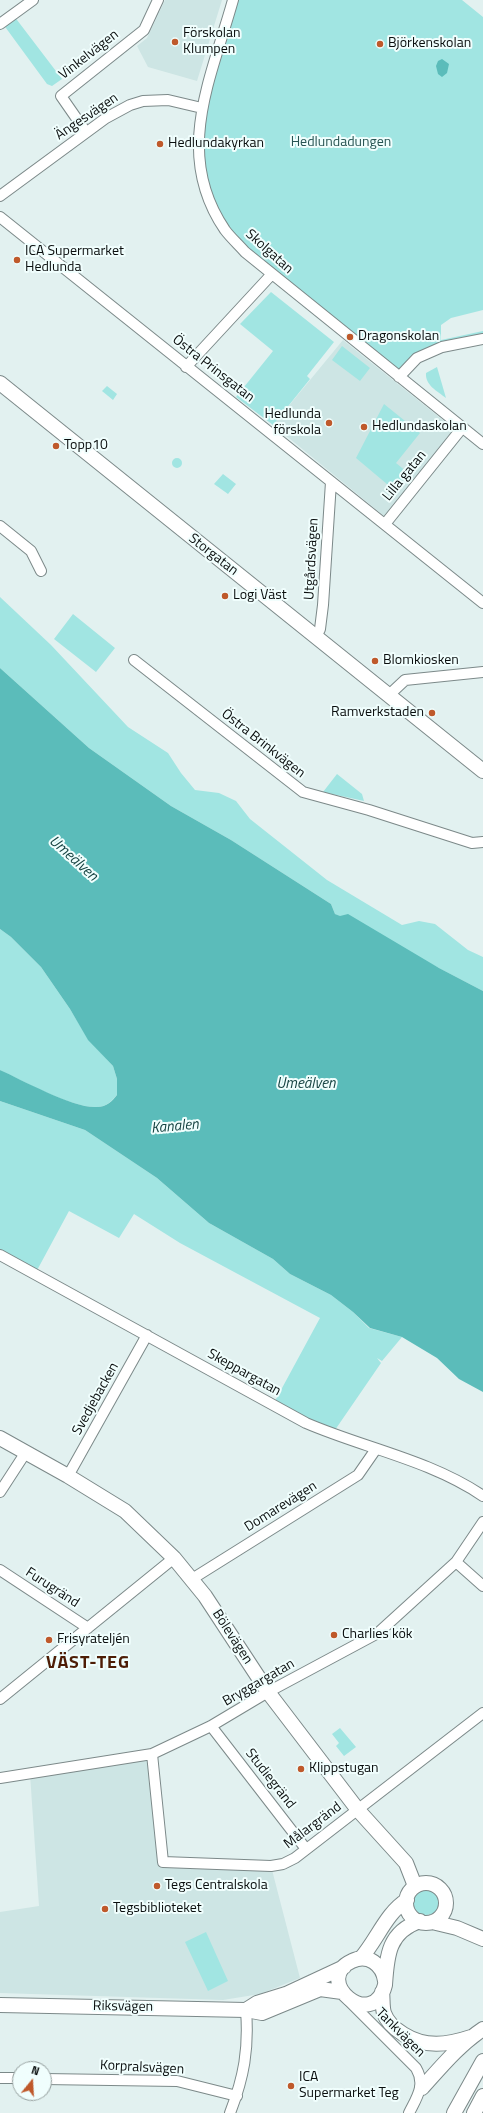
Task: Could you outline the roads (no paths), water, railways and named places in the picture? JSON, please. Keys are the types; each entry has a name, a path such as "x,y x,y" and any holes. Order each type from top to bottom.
{"street":[{"path":"0,24 32,0"},
{"name":"Vinkelvägen","path":"86,132 61,96 144,30 158,0"},
{"name":"Skolgatan","path":"233,0 202,108 198,125 197,150 203,182 209,200 226,231 246,252 272,274 483,444"},
{"name":"Ängesvägen","path":"0,196 119,109 142,101 168,100 202,108"},
{"name":"Östra Prinsgatan","path":"0,218 483,603"},
{"path":"186,367 272,274"},
{"path":"399,376 417,358 442,347 483,339"},
{"name":"Storgatan","path":"0,383 483,771"},
{"name":"Lilla gatan","path":"385,524 462,428"},
{"name":"Utgårdsvägen","path":"316,637 320,629 324,604 331,482"},
{"path":"0,526 30,551 41,572"},
{"name":"Östra Brinkvägen","path":"134,660 303,792 369,810 472,843 483,842"},
{"path":"389,695 405,680 483,672"},
{"name":"Skeppargatan","path":"0,1255 306,1423 451,1476 483,1496"},
{"name":"Svedjebacken","path":"68,1476 147,1335"},
{"name":"Bölevägen","path":"0,1438 68,1476 125,1512 174,1558 192,1579 268,1692 358,1810 406,1863 415,1886"},
{"name":"Domarevägen","path":"192,1579 358,1474 376,1449"},
{"path":"0,1492 26,1452"},
{"name":"Bryggargatan","path":"0,1778 152,1754 211,1726 268,1692 378,1633 456,1562 483,1522"},
{"path":"0,1699 174,1558"},
{"path":"456,1562 483,1586"},
{"name":"Furugränd","path":"0,1570 88,1628"},
{"name":"Målargränd","path":"152,1754 163,1862 272,1866 283,1864 295,1858 483,1713"},
{"name":"Studiegränd","path":"211,1726 306,1849"},
{"path":"483,1930 460,1921 446,1906 444,1895 437,1886 426,1883 415,1886 411,1890 406,1900 408,1911 426,1922 457,1928 483,1939"},
{"name":"Riksvägen","path":"246,2010 257,2003 286,1994 344,1967 349,1962 361,1958 372,1946 392,1913 406,1900"},
{"path":"384,1987 388,1959 398,1934 403,1928 426,1922 442,1914 446,1906"},
{"path":"361,1958 370,1960 378,1965 383,1972 384,2012 387,2019 398,2031 419,2042 440,2044 471,2037"},
{"path":"344,1967 339,1980 345,1996"},
{"name":"Riksvägen","path":"0,2005 246,2010 262,2013 320,1989 345,1996 356,2003 367,2004 379,1997 384,1987"},
{"name":"Tankvägen","path":"345,1996 416,2068 422,2088"},
{"path":"230,2113 237,2096 245,2068 248,2036 246,2010"},
{"path":"409,2113 422,2088 471,2037 483,2029"},
{"path":"454,2113 483,2061"},
{"path":"0,2078 12,2078"},
{"name":"Korpralsvägen","path":"52,2079 177,2081 237,2096"},
{"path":"474,2113 483,2096"}],"water":[{"path":"442,59 449,64 447,73 442,77 438,74 436,66 438,61"},
{"name":"Umeälven","path":"0,668 89,748 171,806 231,840 331,904 335,914 340,916 348,914 439,968 483,991 483,1392 459,1379 437,1358 402,1337 370,1328 353,1312 331,1295 290,1274 273,1259 209,1223 157,1178 85,1130 0,1101 0,1070 62,1099 87,1106 97,1107 106,1105 117,1095 117,1079 113,1066 88,1040 70,1009 41,967 11,937 0,929"}],"place":[{"name":"Förskolan Klumpen","path":"175,42"},
{"name":"Björkenskolan","path":"380,44"},
{"name":"Hedlundakyrkan","path":"160,144"},
{"name":"ICA Supermarket Hedlunda","path":"17,260"},
{"name":"Dragonskolan","path":"350,337"},
{"name":"Hedlunda förskola","path":"329,423"},
{"name":"Hedlundaskolan","path":"364,427"},
{"name":"Topp10","path":"56,446"},
{"name":"Logi Väst","path":"225,596"},
{"name":"Blomkiosken","path":"375,661"},
{"name":"Ramverkstaden","path":"432,713"},
{"name":"Charlies kök","path":"334,1635"},
{"name":"Frisyrateljén","path":"49,1640"},
{"name":"Klippstugan","path":"301,1769"},
{"name":"Tegs Centralskola","path":"157,1886"},
{"name":"Tegsbiblioteket","path":"105,1909"},
{"name":"ICA Supermarket Teg","path":"291,2086"}],"district":[{"name":"VÄST-TEG","path":"88,1664"}],"park label":[{"name":"Hedlundadungen","path":"341,143"}],"water label":[{"name":"Kanalen","path":"175,1127"}]}
